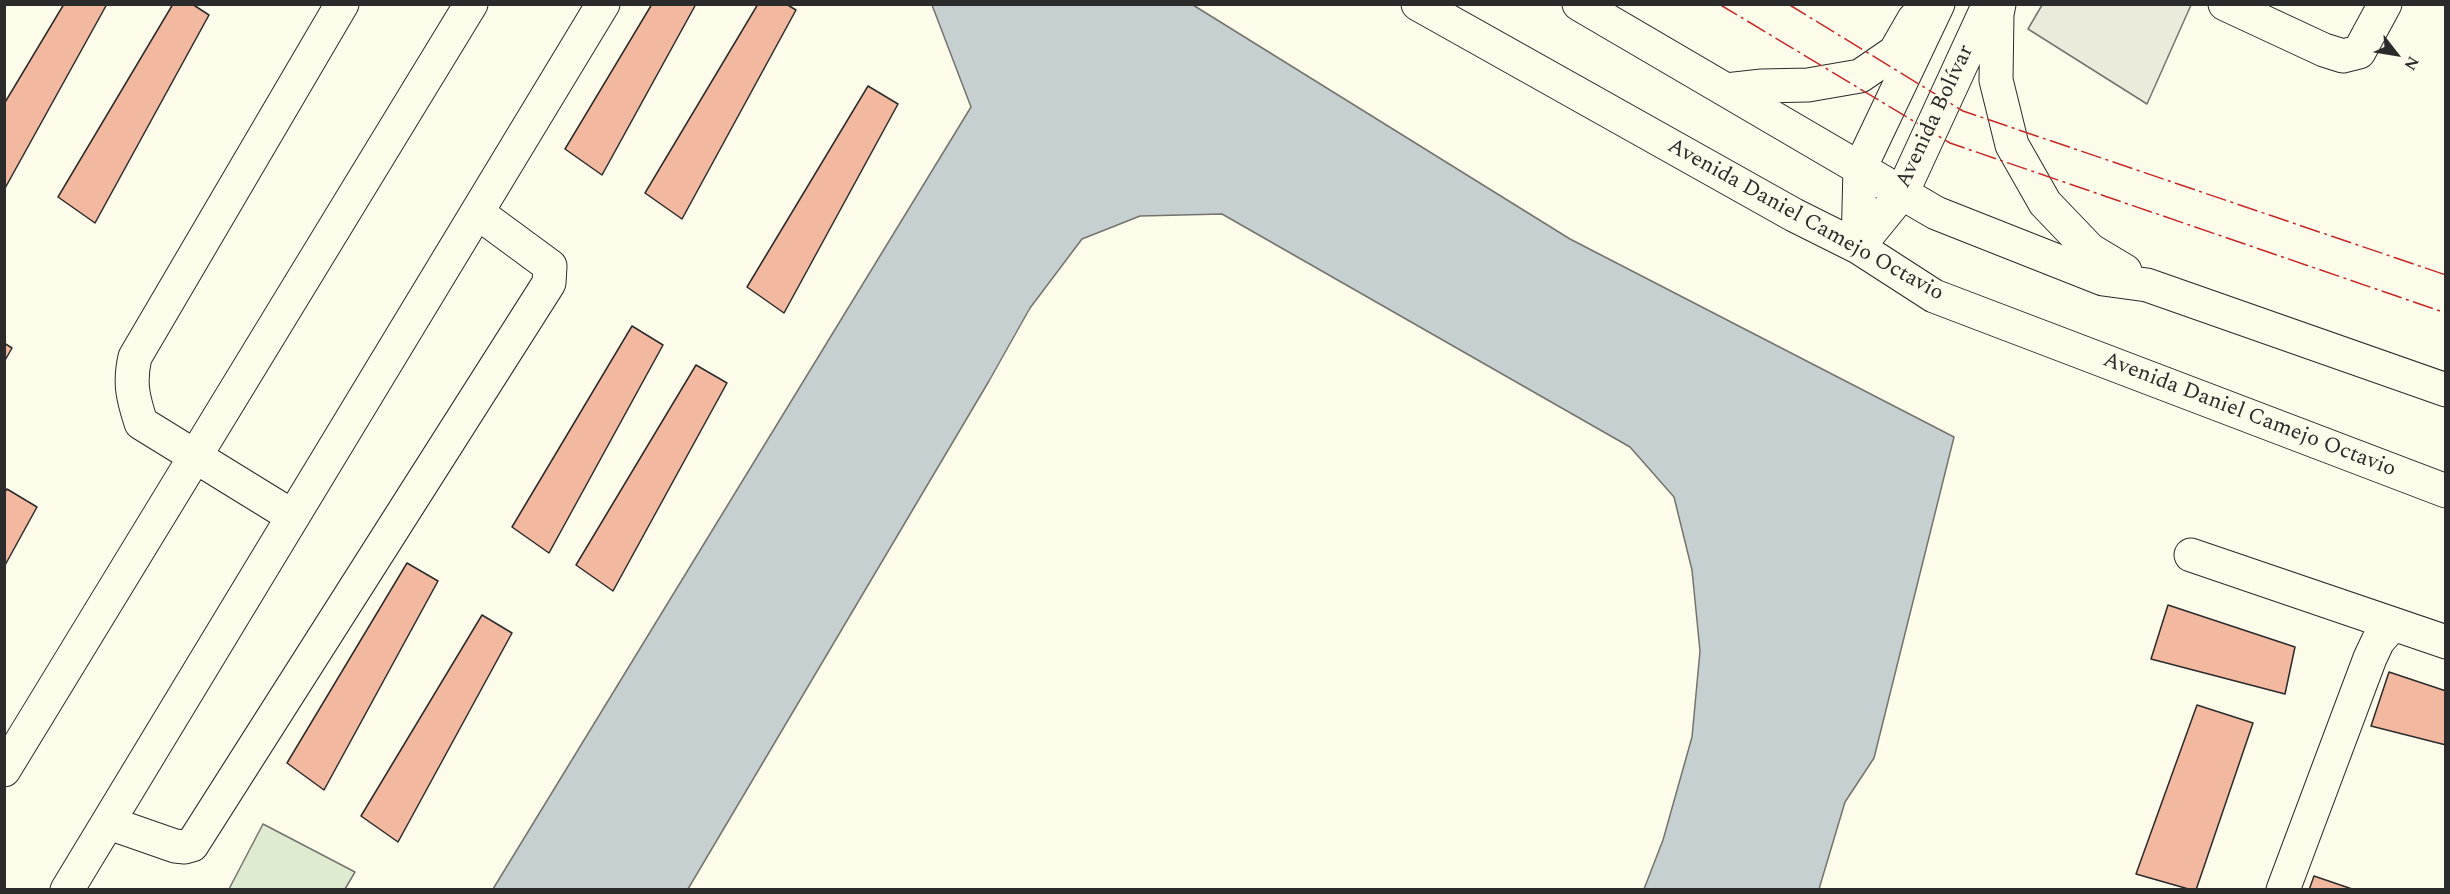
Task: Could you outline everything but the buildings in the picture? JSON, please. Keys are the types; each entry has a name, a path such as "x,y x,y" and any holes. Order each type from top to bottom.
{"street":[{"path":"292,516 141,423 133,399 130,377 135,357 342,4"},
{"path":"4,770 471,4"},
{"path":"67,890 603,4"},
{"name":"Avenida Daniel Camejo Octavio","path":"1418,4 1784,209 1858,247 1934,296 2445,491"},
{"path":"1579,4 1936,213 2103,279 2147,285 2445,390"},
{"path":"1726,90 1762,86 1808,85 1860,76 1894,52 1923,4"},
{"name":"Avenida Bolívar","path":"1858,247 1860,168 1938,4"},
{"name":"Avenida Bolívar","path":"1858,247 1902,193 1989,4"},
{"path":"1999,4 1996,14 1996,80 2012,145 2044,202 2090,250 2147,285"},
{"path":"2225,4 2343,56 2359,52 2385,4"},
{"path":"109,823 175,846 185,847 192,844 549,283 550,266 478,213"},
{"path":"2192,555 2445,642"},
{"path":"2283,890 2370,658 2378,641 2393,624"}],"green space":[{"path":"263,824 355,872 345,889 229,889"}],"shaded area":[{"path":"932,5 1193,5 1570,239 1954,437 1874,758 1845,802 1819,889 1644,889 1663,840 1692,737 1700,651 1692,570 1674,497 1630,447 1222,214 1140,216 1082,239 1030,308 688,889 493,889 971,107"},
{"path":"2042,5 2191,5 2147,104 2028,29"}],"power":[{"path":"1719,4 1950,143 2446,313"},
{"path":"1788,4 1963,111 2446,275"}]}
